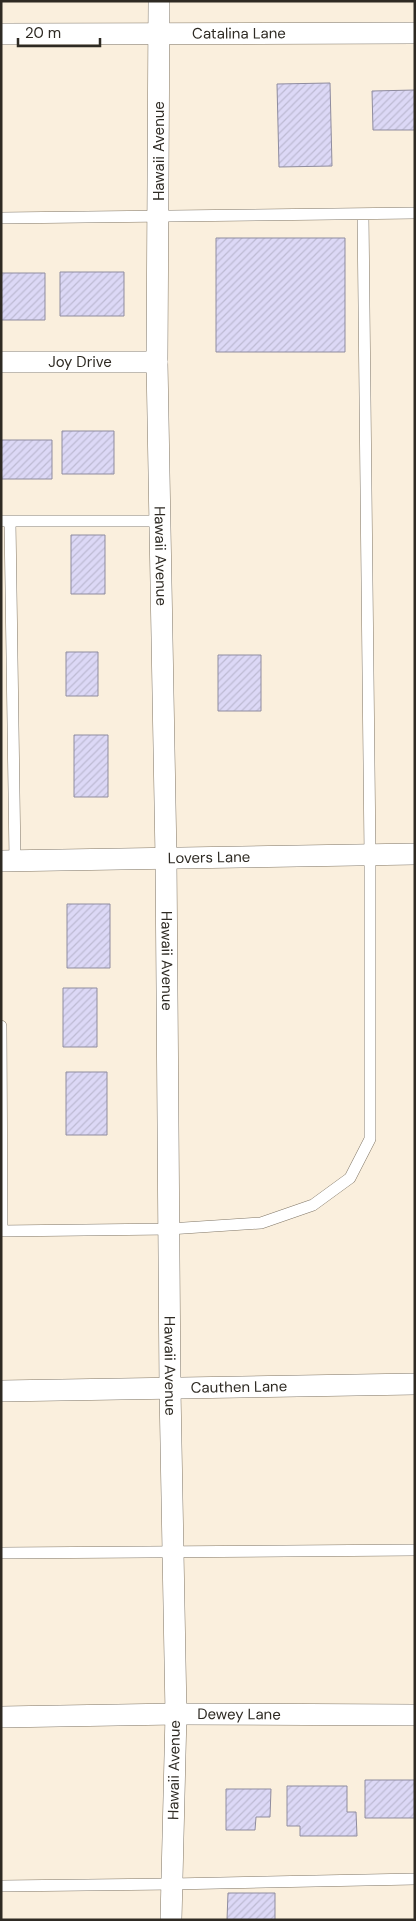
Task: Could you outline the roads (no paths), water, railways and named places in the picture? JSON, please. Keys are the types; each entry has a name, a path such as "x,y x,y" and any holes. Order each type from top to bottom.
{"street":[{"name":"Hawaii Avenue","path":"159,1 157,362 166,858 170,1389 176,1714 171,1920"},
{"name":"Catalina Lane","path":"1,34 415,33"},
{"name":"Joy Drive","path":"1,362 157,362"},
{"name":"Lovers Lane","path":"8,861 415,854"},
{"name":"Cauthen Lane","path":"1,1391 415,1384"},
{"name":"Dewey Lane","path":"1,1717 176,1714 415,1715"}],"lane":[{"path":"1,218 415,213"},
{"path":"1,1026 2,1231 169,1229 261,1223 313,1205 350,1178 370,1139 370,855 363,214"},
{"path":"8,861 6,521 160,521"},
{"path":"1,1553 415,1550"},
{"path":"1,1886 415,1879"}]}
